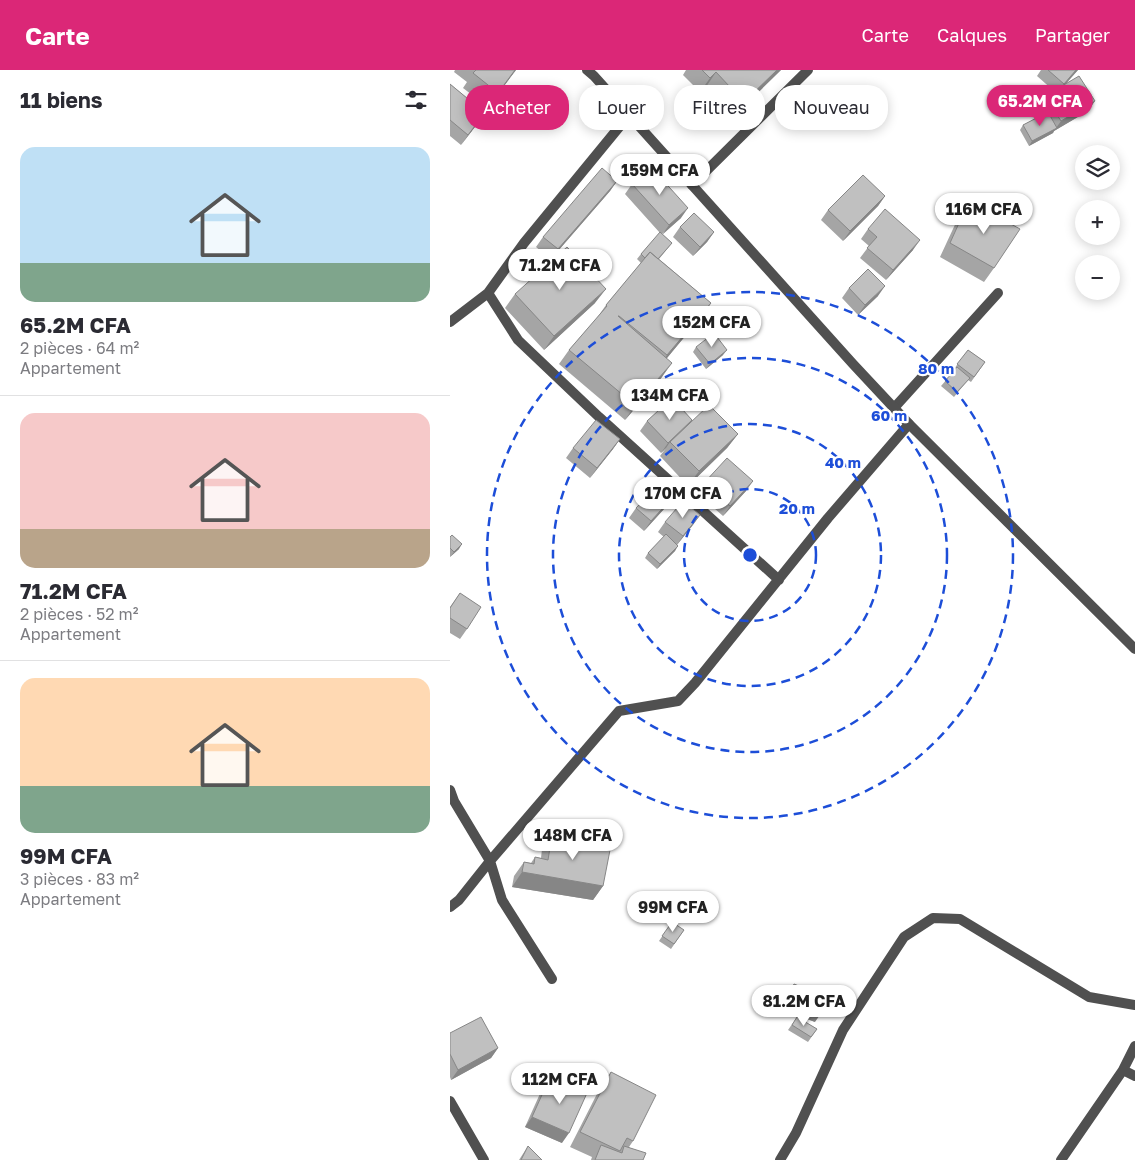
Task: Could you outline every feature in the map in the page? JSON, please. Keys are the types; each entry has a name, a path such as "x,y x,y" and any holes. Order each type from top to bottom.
{"street":[{"path":"587,70 602,85"},
{"path":"692,185 808,70"},
{"path":"450,322 488,294 524,243 616,130"},
{"path":"643,130 909,424 1135,649"},
{"path":"488,294 518,340 778,580"},
{"path":"894,408 998,294"},
{"path":"450,907 460,900 490,860 619,711 678,701 695,683 828,518 909,424"},
{"path":"450,790 454,801 490,860 502,900 552,979"},
{"path":"780,1160 796,1133 843,1030 904,937 934,918 960,919 1089,997 1135,1005"},
{"path":"1061,1160 1123,1070 1135,1046"},
{"path":"1123,1070 1135,1076"},
{"path":"450,1101 484,1160"}],"building":[{"path":"476,70 515,70 504,85 488,85 473,73"},
{"path":"702,70 777,70 762,85 728,85 716,72 710,78"},
{"path":"1048,70 1076,70 1064,84"},
{"path":"1079,76 1095,101 1061,121 1045,96"},
{"path":"450,84 465,96 465,130 472,130 468,135 450,120"},
{"path":"1048,112 1057,128 1032,141 1023,125"},
{"path":"651,167 688,208 669,225 632,184"},
{"path":"602,168 617,181 558,249 543,237"},
{"path":"863,175 885,196 850,231 828,210"},
{"path":"969,201 1020,229 994,268 950,243"},
{"path":"885,209 920,240 893,270 867,248 877,237 868,229"},
{"path":"694,213 714,232 700,247 680,227"},
{"path":"660,232 672,243 658,259 650,252 645,258 641,254"},
{"path":"567,247 606,289 554,336 515,294"},
{"path":"650,252 711,303 667,355 618,316 672,363 635,405 569,350"},
{"path":"868,269 885,286 865,305 849,288"},
{"path":"714,333 727,350 710,364 696,347"},
{"path":"968,350 985,362 974,377 957,364"},
{"path":"957,367 970,378 957,392 945,381"},
{"path":"677,386 689,398 680,407 668,395"},
{"path":"672,398 692,420 668,443 647,421"},
{"path":"709,405 738,434 699,471 670,442"},
{"path":"596,420 620,439 597,468 573,448"},
{"path":"727,458 753,481 730,506 704,483"},
{"path":"657,486 671,499 651,521 636,508"},
{"path":"683,501 700,515 683,536 665,522"},
{"path":"666,534 678,546 660,564 648,553"},
{"path":"452,535 462,544 454,552 450,548 450,537"},
{"path":"460,593 481,607 467,629 450,618 450,608"},
{"path":"552,835 611,845 603,886 522,872 524,862 534,864 535,857 548,860"},
{"path":"672,922 684,930 674,944 662,936"},
{"path":"794,984 828,998 822,1012 788,999"},
{"path":"481,1017 498,1048 458,1070 450,1054 450,1033"},
{"path":"797,1017 817,1029 811,1037 792,1025"},
{"path":"611,1072 656,1095 633,1141 627,1138 620,1151 580,1132"},
{"path":"550,1077 587,1093 569,1133 532,1117"},
{"path":"601,1145 622,1153 624,1146 646,1153 643,1160 595,1160"},
{"path":"528,1146 542,1160 521,1160"}]}
